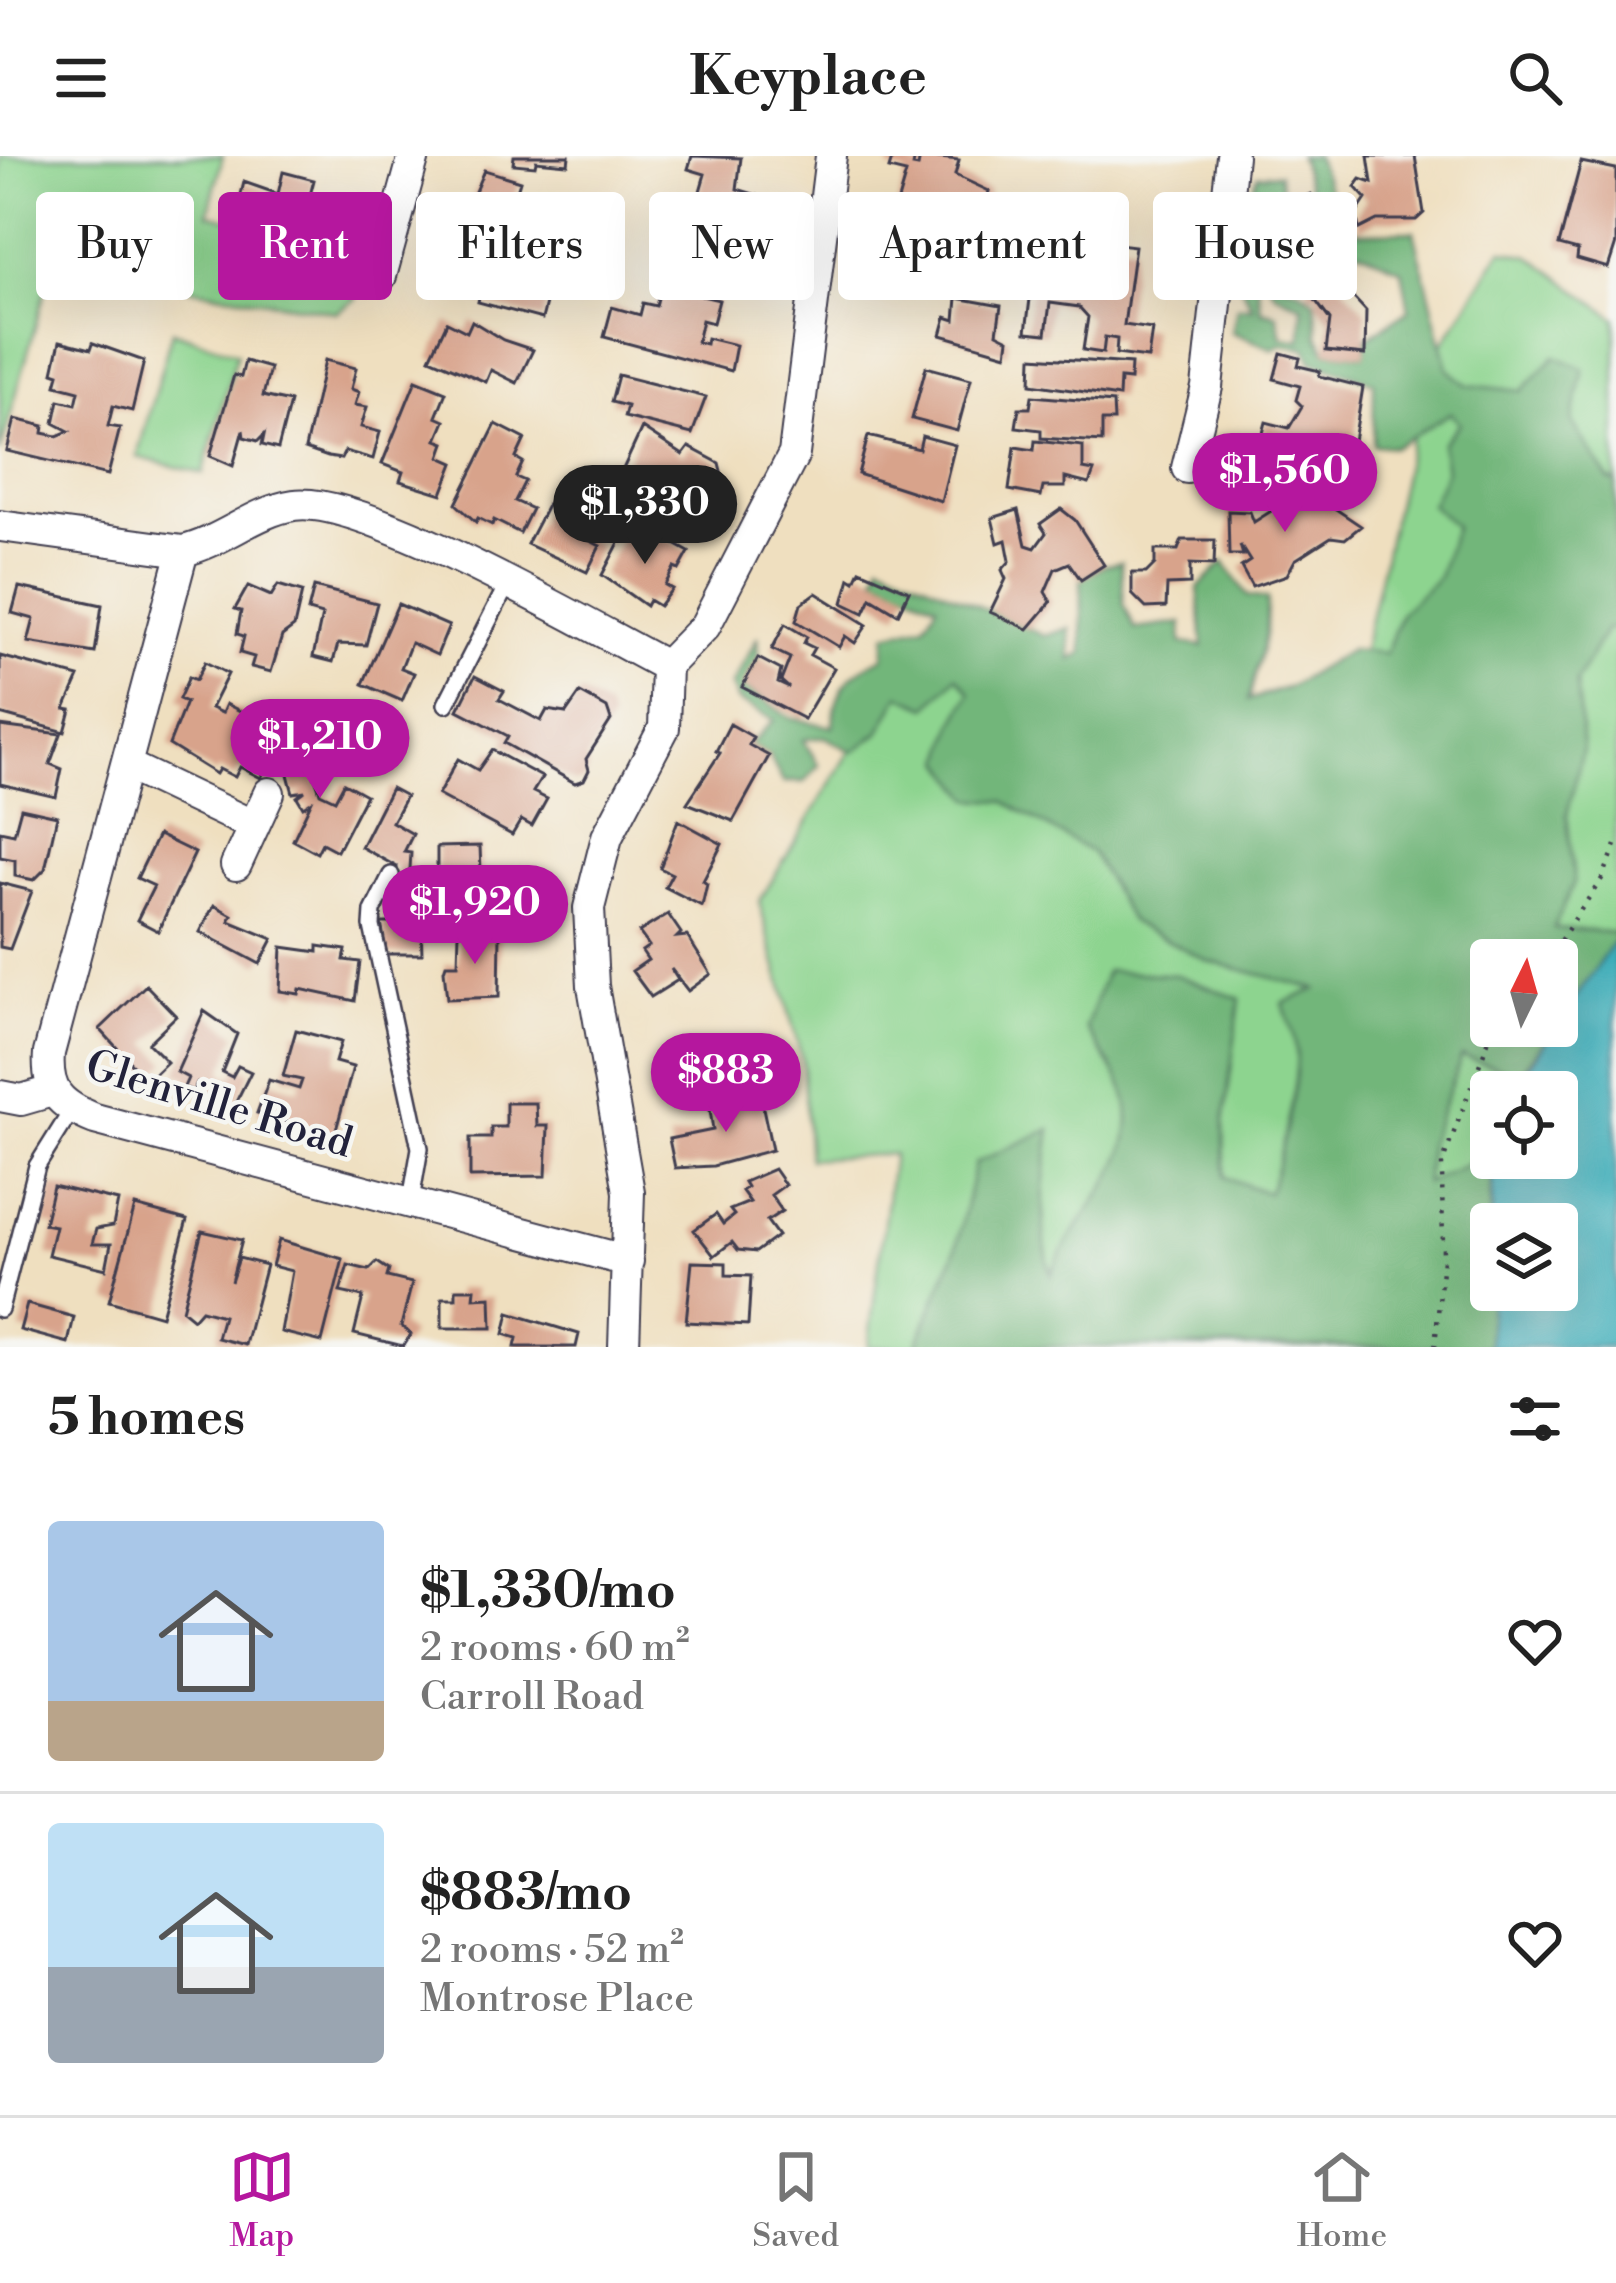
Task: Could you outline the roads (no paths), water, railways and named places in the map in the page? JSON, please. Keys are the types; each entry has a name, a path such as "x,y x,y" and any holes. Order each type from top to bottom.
{"street":[{"path":"392,238 414,156"},
{"path":"624,1347 628,1192 592,986 589,908 607,837 664,728 666,666 705,626 794,454 831,156"},
{"path":"1187,468 1207,387 1232,156"},
{"path":"0,526 183,550 207,545 294,505 323,506 401,531 666,666"},
{"name":"Glenville Road","path":"183,550 49,1053 47,1078 62,1100 410,1206 628,1262"},
{"path":"126,765 254,826"},
{"path":"236,865 269,793"},
{"path":"0,1096 62,1100"}],"lane":[{"path":"446,704 507,585"},
{"path":"392,875 373,911 372,926 420,1148 410,1206"},
{"path":"0,1307 37,1166 62,1100"}],"water":[{"path":"1616,938 1616,1347 1489,1347 1490,1311 1578,1311 1578,1203 1492,1203 1493,1179 1578,1179 1578,1071 1526,1071 1542,1047 1578,1047 1578,994"}]}
